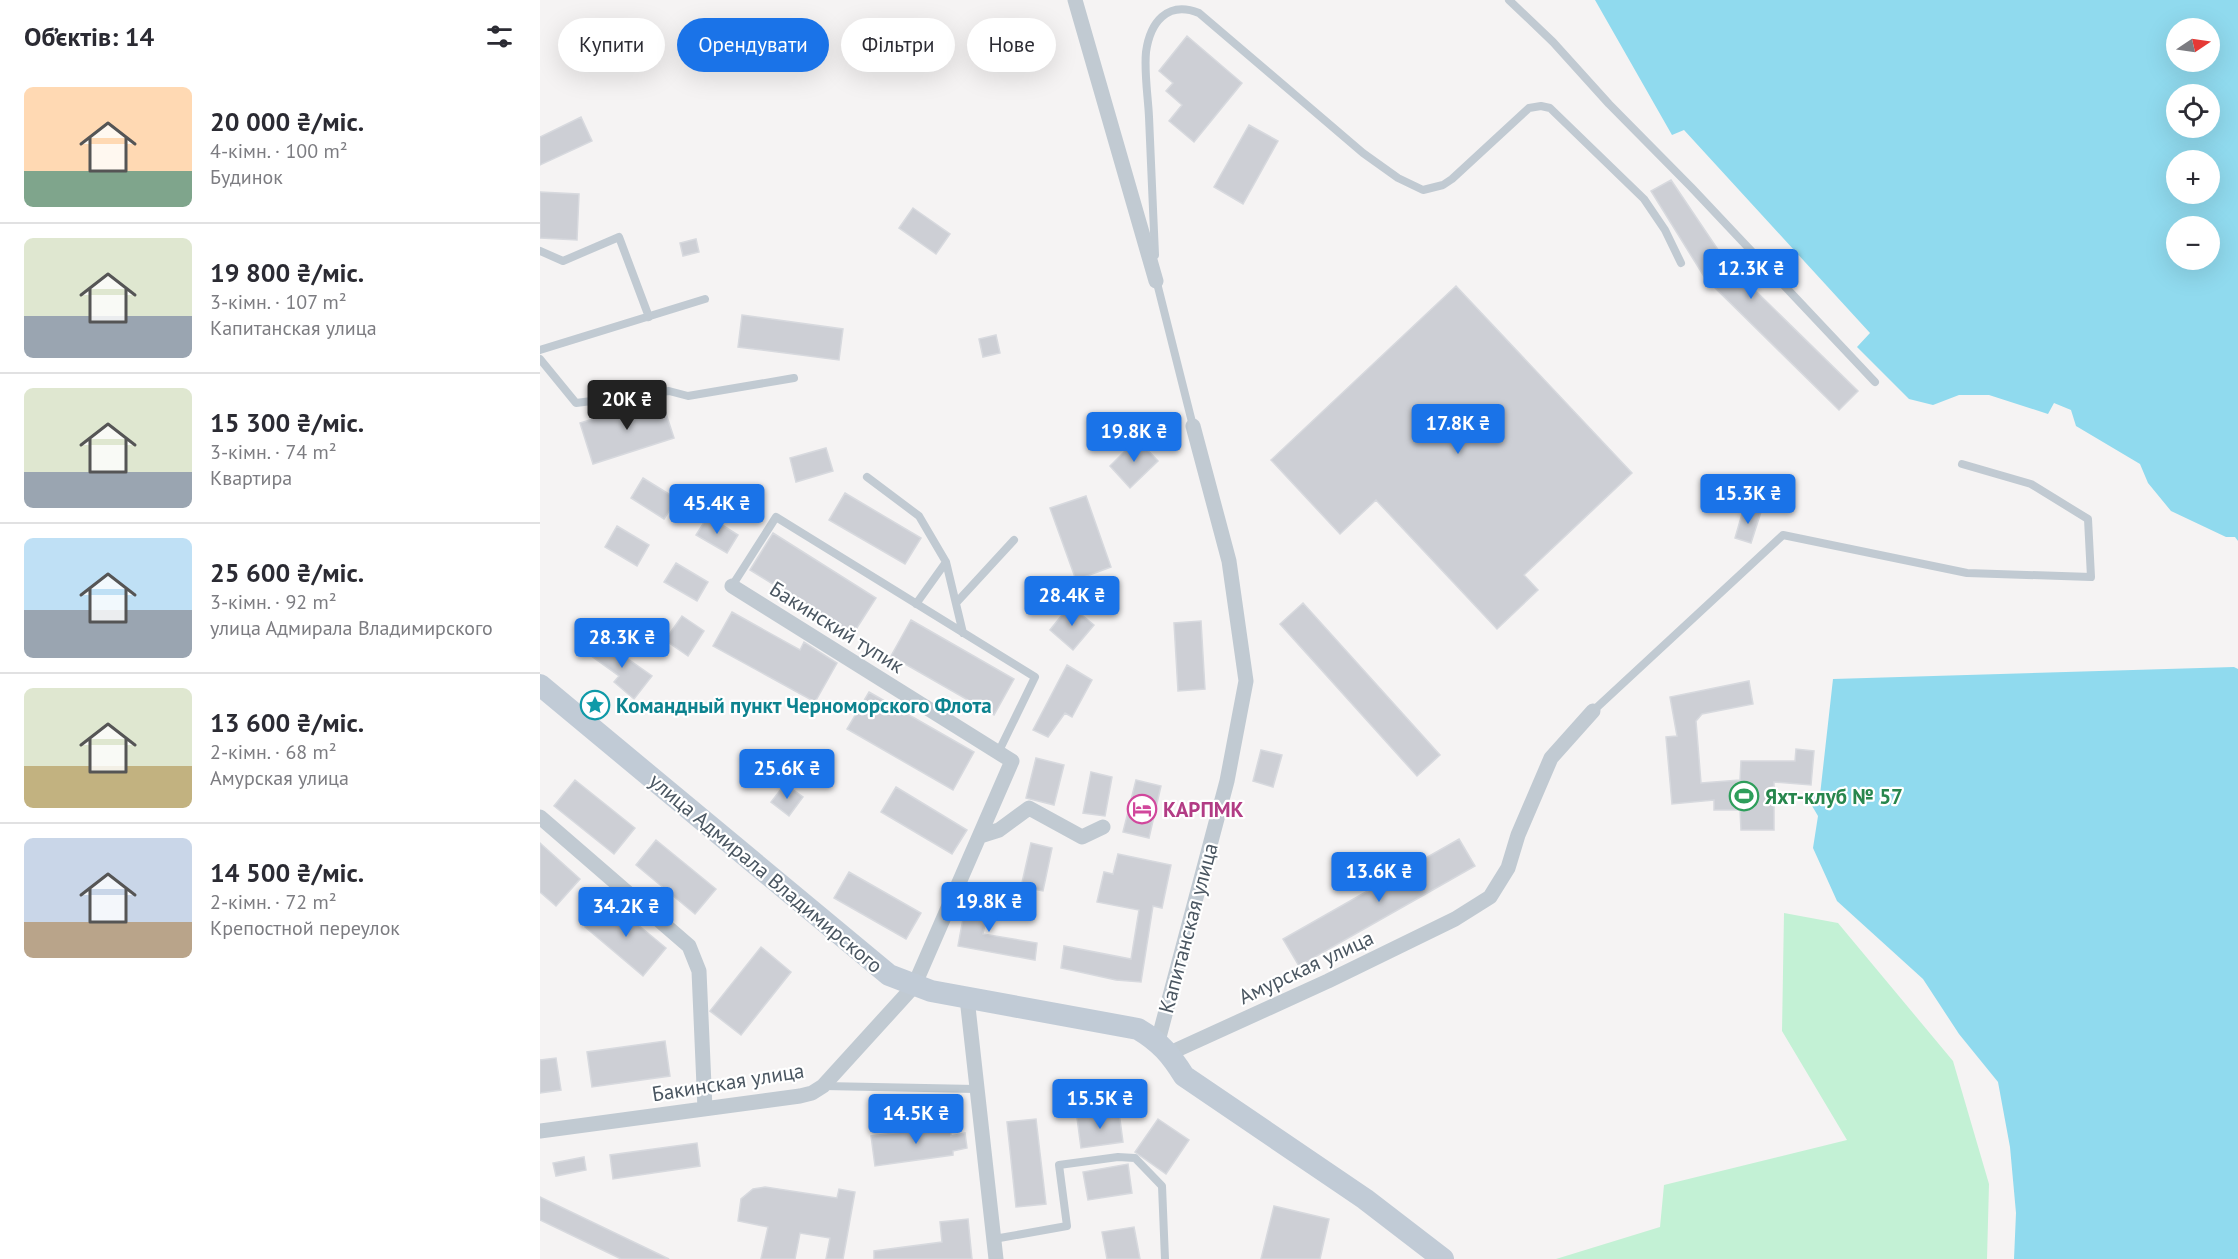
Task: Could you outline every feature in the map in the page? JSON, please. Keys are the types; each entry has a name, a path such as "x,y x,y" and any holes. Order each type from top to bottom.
{"main road":[{"name":"улица Адмирала Владимирского","path":"540,685 890,975 914,986 967,998 1138,1029 1164,1047"},
{"path":"1164,1047 1184,1076 1365,1199 1443,1259"}],"street":[{"path":"1075,0 1156,281"},
{"name":"Капитанская улица","path":"1164,1047 1227,781 1246,681 1229,561 1193,426"},
{"name":"Бакинский тупик","path":"732,586 1012,761"},
{"name":"Амурская улица","path":"1164,1047 1328,981 1455,920 1490,897 1508,868 1518,835 1551,758 1593,711"},
{"name":"Бакинская улица","path":"540,1131 800,1096 812,1093 823,1086 914,986 1012,761"},
{"path":"980,836 999,830 1029,808 1082,837 1103,827"},
{"path":"540,817 689,946 699,971 705,1109"},
{"path":"967,998 975,1089 996,1259"}],"lane":[{"path":"1509,0 1553,42 1609,104 1691,187 1875,382"},
{"path":"1193,426 1156,281 1146,54 1156,21 1166,10 1179,5 1189,7 1199,14 1363,153 1398,178 1424,189 1443,185 1529,108 1541,106 1550,108 1644,199 1665,230 1681,263"},
{"path":"540,251 563,261 619,237 649,317"},
{"path":"540,350 705,299"},
{"path":"540,359 576,403 669,391 688,396 794,378"},
{"path":"1593,711 1783,535 1967,573 2091,577 2088,519 2031,484 1962,464"},
{"path":"867,477 919,516 946,562 963,633"},
{"path":"732,586 776,517 1035,677 998,753"},
{"path":"956,603 1014,540"},
{"path":"916,604 946,562"},
{"path":"823,1086 975,1089"},
{"path":"994,1239 1067,1226 1059,1165 1118,1156 1135,1158 1162,1186 1165,1259"}],"green space":[{"path":"1784,913 1838,923 1953,1061 1989,1184 1987,1259 1556,1259 1660,1227 1664,1185 1847,1140 1782,1031"}],"water":[{"path":"1595,0 2238,0 2238,541 2235,537 2226,537 2171,511 2148,483 2140,464 2076,426 2071,410 2054,403 2048,414 1989,395 1959,395 1933,405 1909,399 1857,347 1870,333 1684,130 1672,135"},
{"path":"2234,667 2238,669 2238,1259 2014,1259 2016,1213 2010,1147 1998,1082 1959,1034 1923,979 1837,901 1813,848 1818,816 1805,794 1820,795 1833,679"}],"building":[{"path":"1187,36 1242,83 1194,142 1169,121 1182,105 1166,91 1173,83 1159,71"},
{"path":"581,117 592,141 540,165 540,137"},
{"path":"1249,125 1278,141 1243,204 1214,187"},
{"path":"1671,180 1727,263 1858,391 1839,410 1705,278 1651,191"},
{"path":"540,192 579,194 577,240 540,238"},
{"path":"913,208 950,234 936,254 899,228"},
{"path":"696,239 699,252 683,256 680,243"},
{"path":"1456,286 1632,473 1524,575 1538,590 1497,629 1376,500 1340,534 1271,460"},
{"path":"742,315 843,329 839,360 738,347"},
{"path":"996,335 1000,353 983,357 979,339"},
{"path":"661,398 674,438 593,464 580,423"},
{"path":"1137,439 1158,461 1130,488 1110,466"},
{"path":"826,448 833,471 796,482 790,458"},
{"path":"643,478 677,499 664,519 631,498"},
{"path":"845,493 921,538 905,564 829,520"},
{"path":"1086,496 1111,567 1076,580 1050,508"},
{"path":"1744,507 1761,512 1751,543 1735,538"},
{"path":"708,516 738,535 727,553 696,535"},
{"path":"617,526 649,545 637,566 605,547"},
{"path":"773,533 876,598 853,634 750,570"},
{"path":"676,563 708,582 697,601 664,582"},
{"path":"1303,603 1440,755 1417,776 1280,624"},
{"path":"1070,605 1094,625 1073,650 1050,630"},
{"path":"732,612 800,650 804,642 837,663 815,702 713,646"},
{"path":"682,616 704,631 688,656 665,640"},
{"path":"911,620 1014,679 994,715 891,656"},
{"path":"1201,621 1205,689 1178,691 1174,623"},
{"path":"601,640 652,676 634,699 614,682 619,676 590,655"},
{"path":"1067,665 1092,680 1072,717 1065,713 1048,737 1033,730"},
{"path":"1749,681 1753,704 1702,714 1696,721 1701,783 1740,780 1741,761 1795,761 1796,749 1814,751 1811,785 1774,782 1774,830 1741,830 1740,810 1714,810 1714,800 1672,804 1666,737 1677,736 1670,697"},
{"path":"869,692 974,752 953,790 847,729"},
{"path":"1261,750 1282,755 1273,787 1253,781"},
{"path":"1036,758 1064,765 1054,805 1026,798"},
{"path":"1091,772 1112,777 1105,816 1083,813"},
{"path":"575,780 635,828 614,854 554,806"},
{"name":"КАРПМК","path":"1136,780 1161,786 1149,838 1123,832"},
{"path":"785,784 803,797 789,816 771,802"},
{"path":"896,787 967,830 952,854 881,812"},
{"path":"1459,839 1475,866 1299,966 1283,939"},
{"path":"656,840 716,889 695,914 636,865"},
{"path":"540,843 580,879 556,906 540,892"},
{"path":"1031,843 1052,848 1043,891 1021,887"},
{"path":"1118,854 1171,865 1162,908 1153,906 1141,982 1116,980 1061,968 1064,946 1131,959 1139,910 1097,902 1104,872 1113,874"},
{"path":"849,872 921,913 906,939 834,898"},
{"path":"967,897 990,898 983,934 1037,943 1035,960 958,946"},
{"path":"608,900 666,948 643,976 585,927"},
{"path":"761,947 791,972 741,1035 710,1011"},
{"path":"665,1041 670,1076 592,1087 587,1052"},
{"path":"556,1058 561,1090 540,1093 540,1060"},
{"path":"1119,1112 1123,1142 1081,1148 1077,1118"},
{"path":"1036,1119 1046,1204 1016,1207 1007,1122"},
{"path":"1158,1119 1189,1140 1166,1174 1135,1152"},
{"path":"950,1126 951,1136 965,1133 967,1148 953,1151 953,1155 875,1166 871,1136"},
{"path":"697,1143 700,1166 613,1179 610,1155"},
{"path":"584,1157 586,1170 556,1176 553,1163"},
{"path":"1128,1164 1132,1193 1088,1200 1083,1172"},
{"path":"765,1187 837,1198 839,1189 855,1192 843,1259 826,1259 830,1238 800,1233 795,1259 761,1259 768,1227 738,1221 741,1199 753,1189"},
{"path":"540,1197 669,1259 621,1259 540,1220"},
{"path":"1274,1206 1329,1219 1320,1259 1261,1259"},
{"path":"968,1219 972,1259 874,1259 874,1251 942,1242 940,1222"},
{"path":"1134,1227 1140,1259 1107,1259 1102,1232"}],"place":[{"name":"Командный пункт Черноморского Флота","path":"595,705"},
{"name":"Яхт-клуб № 57","path":"1744,796"},
{"name":"КАРПМК","path":"1142,809"}]}
